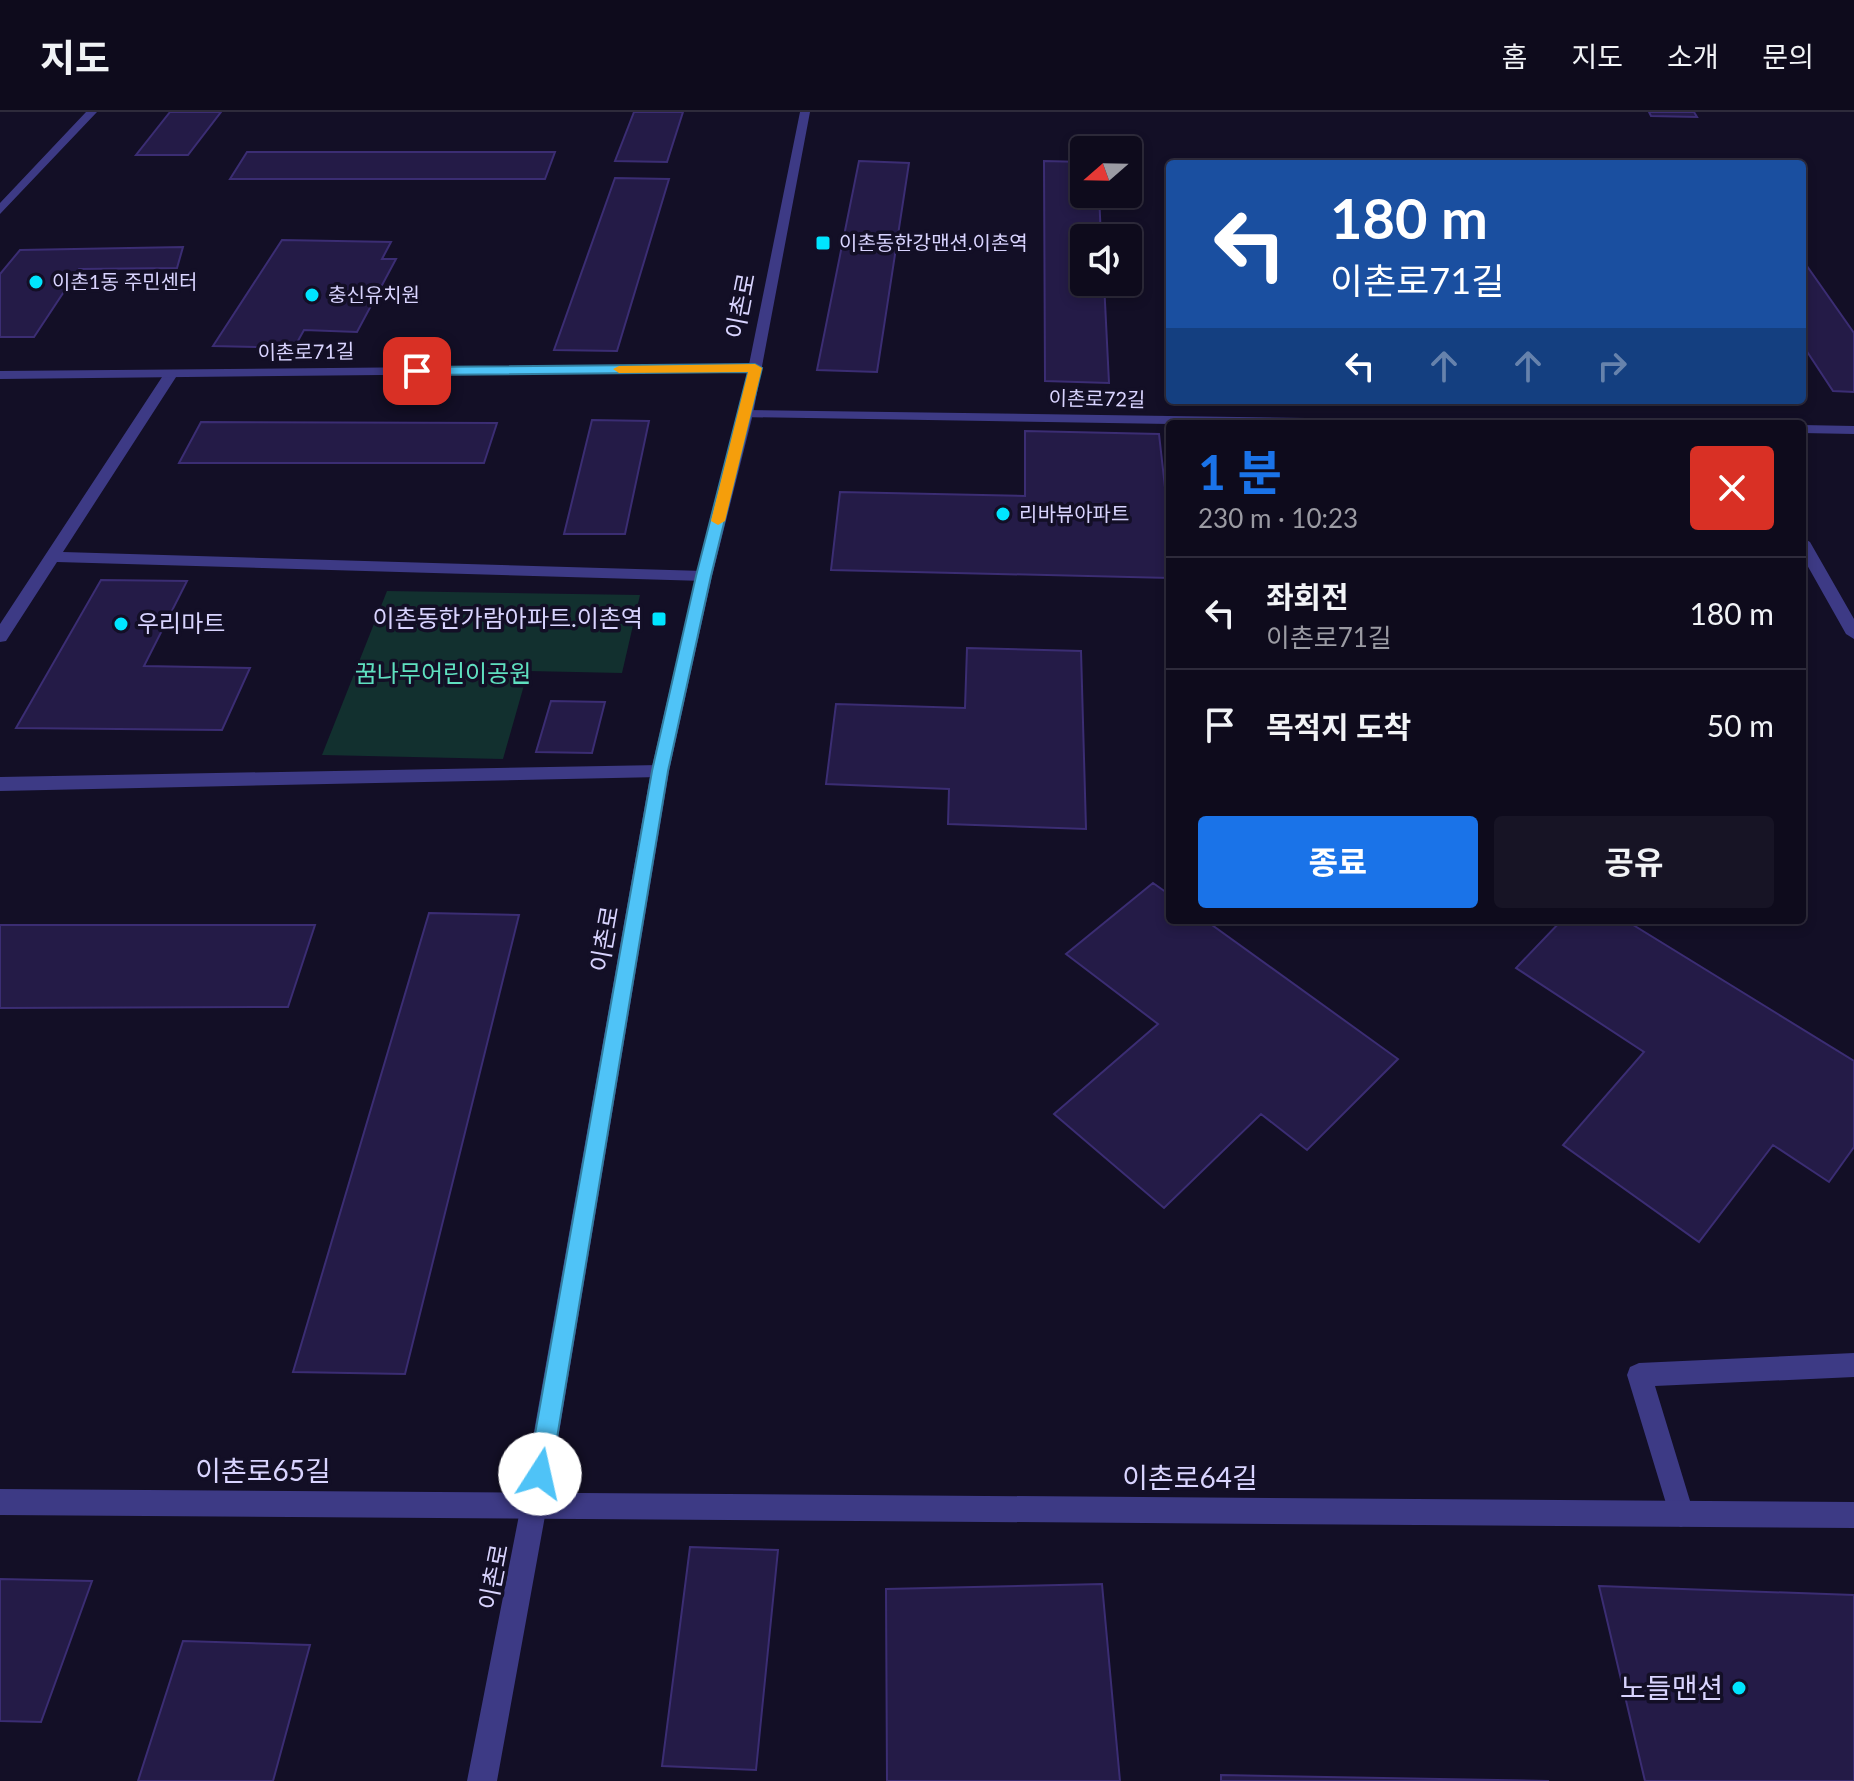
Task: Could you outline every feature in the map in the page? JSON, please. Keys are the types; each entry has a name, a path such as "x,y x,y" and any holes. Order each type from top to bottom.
{"street":[{"path":"0,210 92,112"},
{"name":"이촌로","path":"482,1781 660,771 704,576 746,414 805,112"},
{"name":"이촌로71길","path":"0,375 755,368"},
{"path":"0,637 171,374"},
{"name":"이촌로72길","path":"746,414 1167,420"},
{"path":"1806,429 1854,430"},
{"path":"1806,549 1854,634"},
{"path":"51,557 704,576"},
{"path":"0,784 660,771"},
{"path":"1681,1514 1639,1375 1854,1365"},
{"name":"이촌로65길","path":"0,1502 530,1505"},
{"name":"이촌로64길","path":"530,1505 1854,1515"}],"green space":[{"name":"꿈나무어린이공원","path":"387,591 640,595 622,673 528,671 503,759 322,755"}],"building":[{"path":"170,112 221,112 188,155 136,155"},
{"path":"634,112 683,112 667,162 615,161"},
{"path":"1649,112 1694,112 1697,117 1651,116"},
{"path":"247,152 555,152 545,179 230,179"},
{"path":"859,161 909,163 877,372 817,370"},
{"path":"1044,161 1070,162 1070,208 1100,208 1100,224 1070,224 1070,296 1105,296 1109,383 1045,381"},
{"path":"615,178 669,179 617,351 554,350"},
{"name":"충신유치원","path":"282,240 391,242 382,259 396,259 357,332 304,330 294,348 213,346"},
{"path":"183,247 177,268 79,269 34,337 0,337 0,274 20,250"},
{"path":"1806,265 1854,333 1854,392 1833,391 1806,350"},
{"path":"592,420 649,421 625,534 564,534"},
{"path":"201,422 497,423 484,463 179,463"},
{"name":"리바뷰아파트","path":"1025,431 1159,434 1166,496 1166,578 831,570 840,492 1025,496"},
{"name":"우리마트","path":"101,580 187,581 144,666 250,668 222,730 16,728"},
{"path":"967,648 1081,651 1086,829 948,824 949,789 826,784 836,704 965,708"},
{"path":"551,701 605,702 592,753 536,752"},
{"path":"1153,883 1166,892 1166,924 1211,924 1398,1059 1307,1150 1261,1114 1164,1208 1054,1114 1158,1024 1066,954"},
{"path":"429,913 519,915 405,1374 293,1372"},
{"path":"1558,924 1631,924 1854,1061 1854,1147 1829,1182 1773,1145 1699,1242 1563,1145 1644,1052 1516,968"},
{"path":"0,925 315,925 288,1007 0,1008"},
{"path":"690,1547 778,1550 756,1770 662,1766"},
{"path":"0,1579 92,1581 41,1722 0,1721"},
{"path":"1102,1584 1120,1781 887,1781 886,1589"},
{"name":"노들맨션","path":"1599,1586 1854,1595 1854,1781 1645,1781"},
{"path":"183,1641 310,1645 273,1781 138,1781"},
{"path":"1221,1775 1549,1781 1221,1781"}],"slow traffic":[{"path":"619,369 755,368 718,521"}],"place":[{"name":"이촌동한강맨션.이촌역","path":"823,243"},
{"name":"이촌1동 주민센터","path":"36,282"},
{"name":"충신유치원","path":"312,295"},
{"name":"리바뷰아파트","path":"1003,514"},
{"name":"이촌동한가람아파트.이촌역","path":"659,619"},
{"name":"우리마트","path":"121,624"},
{"name":"노들맨션","path":"1739,1688"}],"route":[{"path":"417,371 755,368 660,771 540,1474"}]}
